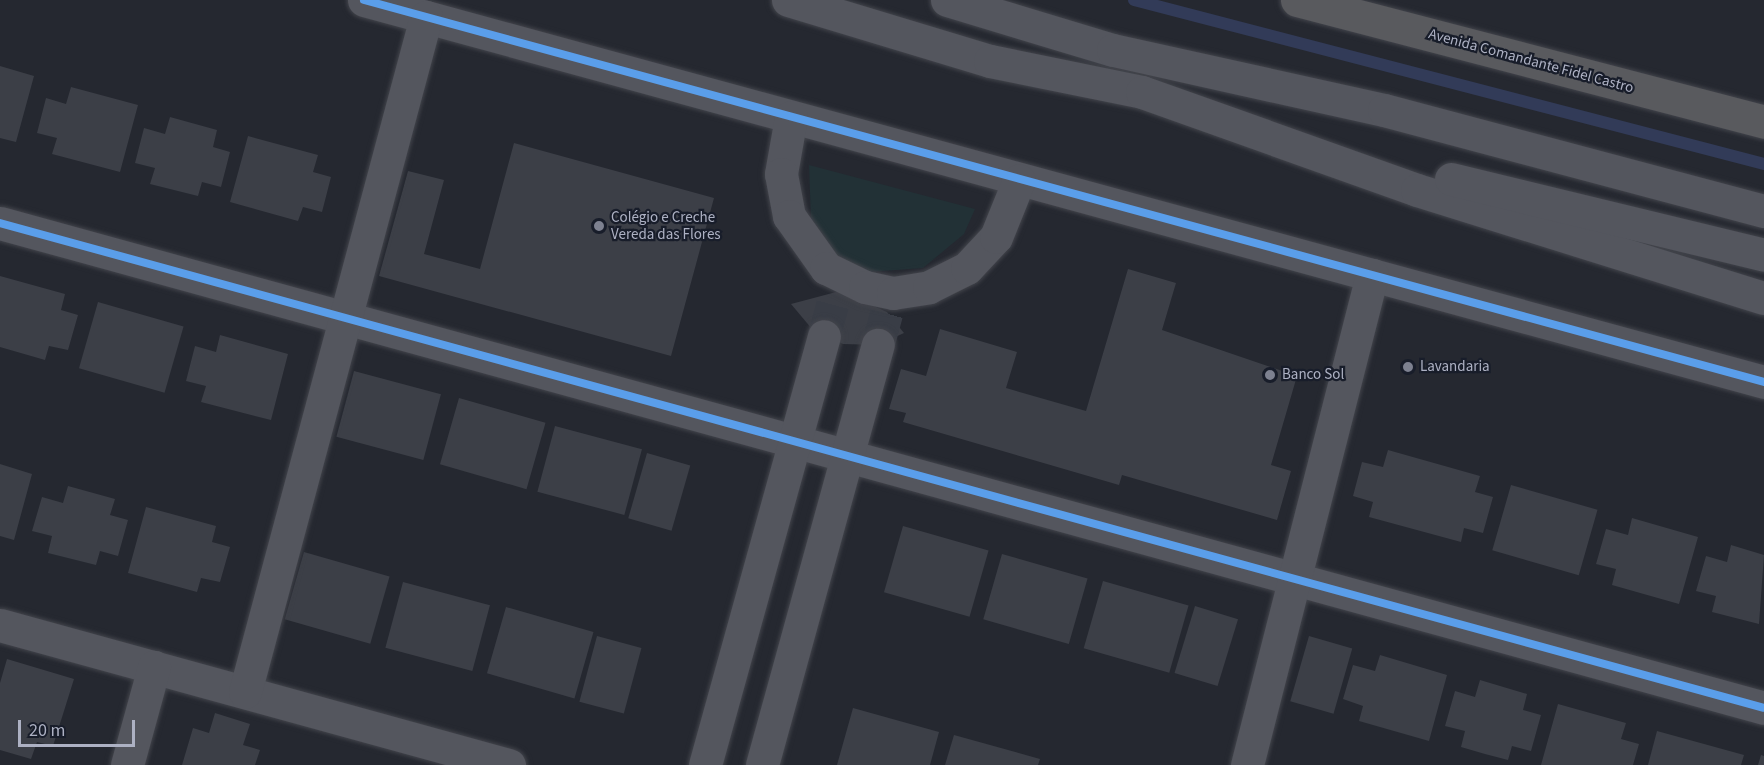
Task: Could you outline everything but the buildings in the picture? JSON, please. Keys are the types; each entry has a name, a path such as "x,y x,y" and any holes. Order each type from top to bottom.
{"highway":[{"name":"Avenida Comandante Fidel Castro","path":"1297,0 1764,122"}],"street":[{"path":"364,0 1764,382"},
{"path":"789,0 990,61 1142,92 1282,138 1417,190 1764,298"},
{"path":"947,0 1113,50 1406,116 1764,211"},
{"path":"245,692 426,16"},
{"path":"791,117 781,174 789,216 811,252 838,284 890,302 949,280 983,254 1006,219 1018,180"},
{"path":"1282,138 1764,255"},
{"path":"0,223 1764,708"},
{"path":"1247,765 1372,274"},
{"path":"705,765 824,336"},
{"path":"762,765 845,456 878,345"},
{"path":"0,625 509,765"},
{"path":"127,765 154,667"}],"shaded area":[{"path":"809,165 975,209 964,234 923,268 869,272 844,261 824,242 811,218"}],"waterway":[{"path":"1134,0 1764,164"}],"tunnel":[{"path":"824,336 836,292"},
{"path":"878,345 887,312"}],"cycle path":[{"path":"364,0 1764,382"},
{"path":"0,223 1764,708"}],"place":[{"name":"Colégio e Creche Vereda das Flores","path":"599,226"},
{"name":"Lavandaria","path":"1408,367"},
{"name":"Banco Sol","path":"1270,375"}]}
